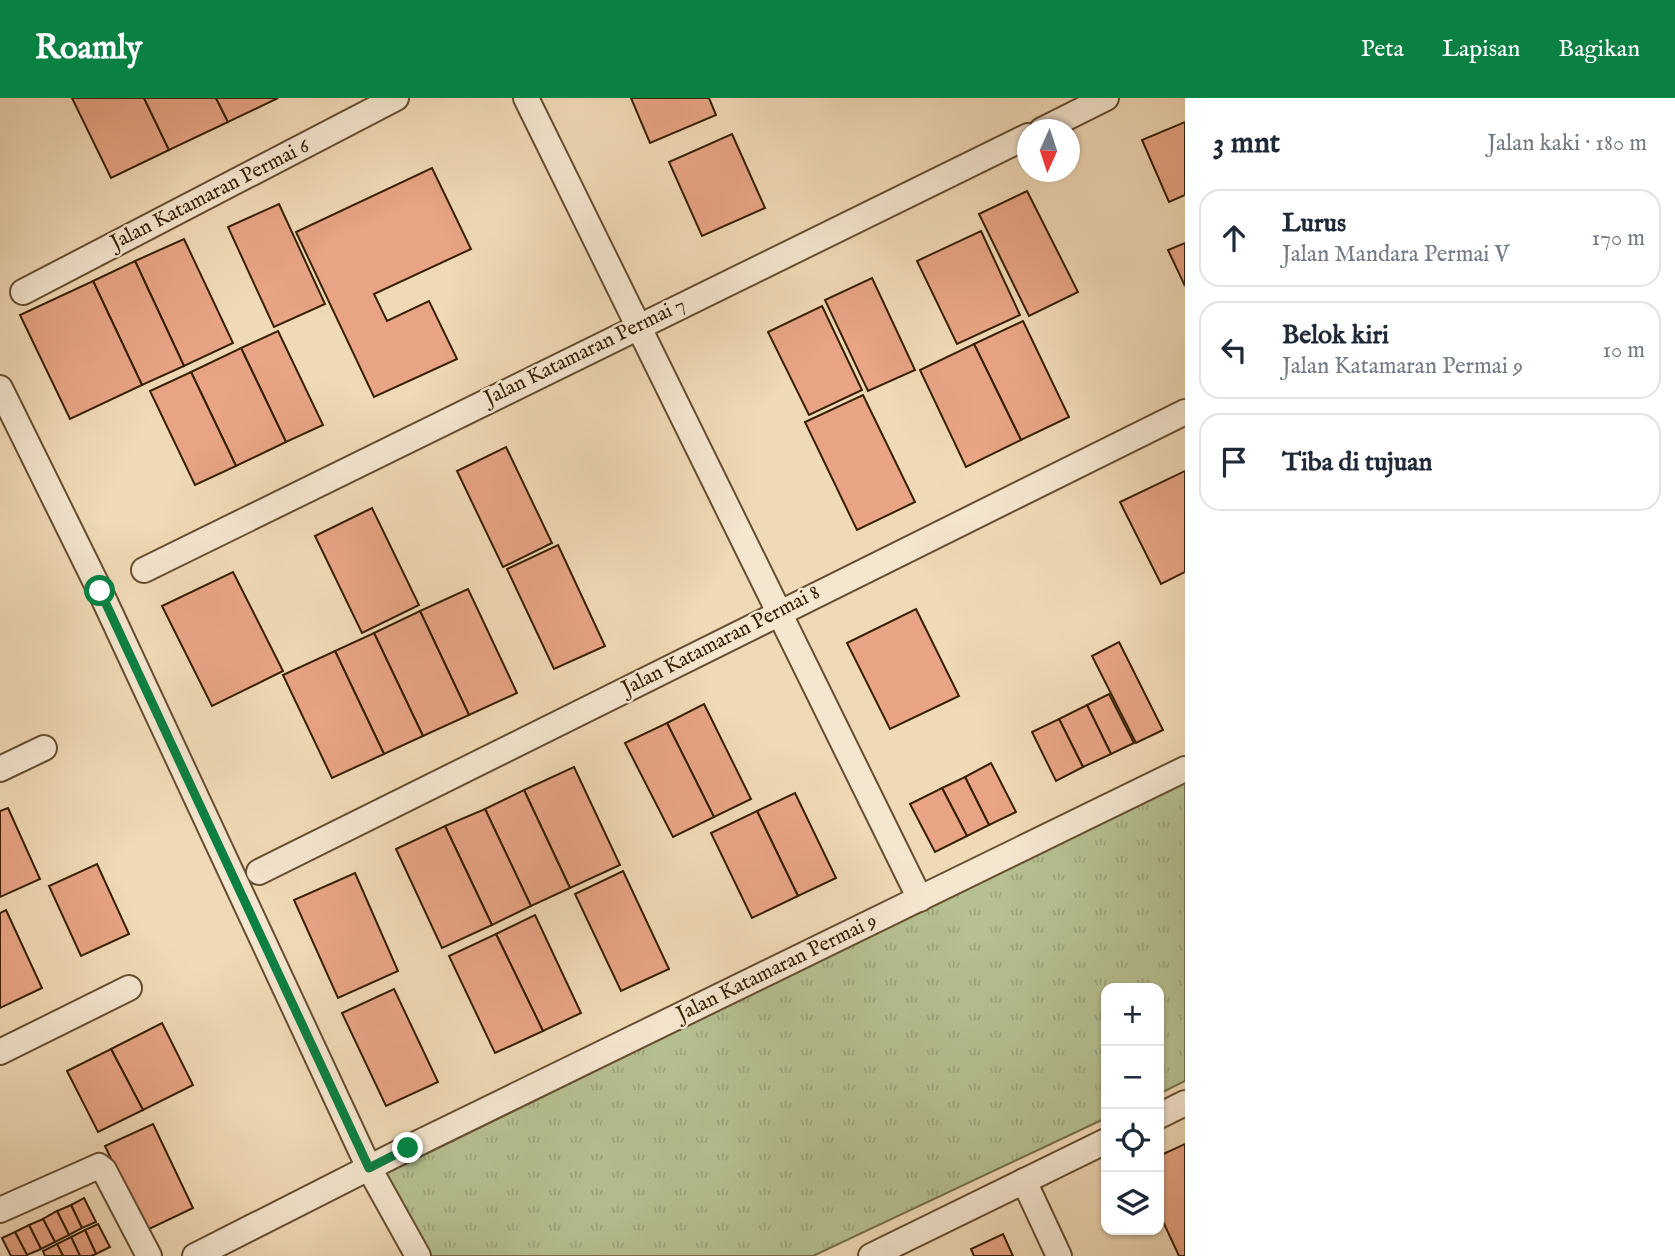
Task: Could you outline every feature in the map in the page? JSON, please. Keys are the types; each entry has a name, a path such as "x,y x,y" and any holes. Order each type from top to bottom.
{"street":[{"name":"Jalan Katamaran Permai 6","path":"23,292 396,98"},
{"path":"526,98 920,898"},
{"path":"1064,119 1106,98"},
{"name":"Jalan Katamaran Permai 7","path":"144,570 1017,141"},
{"path":"0,388 100,591 369,1168 418,1256"},
{"name":"Jalan Katamaran Permai 8","path":"259,872 1185,412"},
{"path":"0,769 44,748"},
{"name":"Jalan Katamaran Permai 9","path":"195,1256 369,1168 1185,769"},
{"path":"0,1052 130,988"},
{"path":"1164,1114 1185,1103"},
{"path":"870,1256 1101,1143"},
{"path":"0,1210 99,1166 104,1170 149,1256"},
{"path":"1024,1181 1059,1256"}],"green space":[{"path":"1185,782 1185,1081 1164,1092 1164,983 1101,983 1101,1120 813,1256 415,1256 377,1178"}],"building":[{"path":"72,98 144,98 169,150 111,178"},
{"path":"144,98 216,98 228,122 169,150"},
{"path":"216,98 278,98 228,122"},
{"path":"631,98 709,98 716,115 650,143"},
{"path":"1185,122 1185,195 1169,202 1142,140"},
{"path":"732,134 765,208 702,236 669,162"},
{"path":"432,168 471,249 374,294 387,321 429,301 457,359 374,397 296,232"},
{"path":"1027,191 1078,292 1029,316 979,214"},
{"path":"279,204 325,304 274,327 228,227"},
{"path":"981,231 1020,315 957,344 917,261"},
{"path":"184,239 233,343 184,366 135,261"},
{"path":"1185,243 1185,286 1168,250"},
{"path":"135,261 184,366 142,385 93,281"},
{"path":"872,278 915,370 868,391 825,300"},
{"path":"93,281 142,385 70,419 20,315"},
{"path":"822,306 862,390 809,415 768,332"},
{"path":"1023,321 1069,417 1021,440 974,344"},
{"path":"278,331 323,425 286,442 241,348"},
{"path":"974,344 1021,440 966,467 920,370"},
{"path":"241,348 286,442 236,466 191,372"},
{"path":"191,372 236,466 195,485 150,391"},
{"path":"863,395 915,502 857,530 805,422"},
{"path":"506,447 552,543 503,567 457,471"},
{"path":"1185,471 1185,572 1161,584 1120,502"},
{"path":"372,508 419,605 362,633 315,536"},
{"path":"558,545 605,646 554,669 507,569"},
{"path":"233,572 283,671 212,706 162,606"},
{"path":"468,589 517,693 469,715 420,611"},
{"path":"916,609 959,696 890,729 847,643"},
{"path":"420,611 469,715 423,736 374,633"},
{"path":"374,633 423,736 384,754 335,651"},
{"path":"1119,642 1163,730 1136,743 1092,656"},
{"path":"335,651 384,754 332,778 283,675"},
{"path":"1109,694 1134,743 1111,754 1087,705"},
{"path":"704,704 751,799 714,817 667,723"},
{"path":"1087,705 1111,754 1083,767 1059,719"},
{"path":"1059,719 1083,767 1056,781 1032,732"},
{"path":"667,723 714,817 673,837 625,743"},
{"path":"991,763 1016,812 989,825 965,777"},
{"path":"574,767 620,865 570,888 524,790"},
{"path":"965,777 989,825 967,836 942,788"},
{"path":"942,788 967,836 935,852 910,804"},
{"path":"524,790 570,888 531,906 485,809"},
{"path":"795,793 836,878 798,896 757,811"},
{"path":"8,808 40,879 0,897 0,811"},
{"path":"485,809 531,906 492,925 445,826"},
{"path":"757,811 798,896 752,918 711,833"},
{"path":"445,826 492,925 442,948 396,849"},
{"path":"97,864 129,934 81,956 49,886"},
{"path":"623,871 669,969 621,991 575,894"},
{"path":"355,873 398,971 338,998 294,900"},
{"path":"6,910 42,988 0,1008 0,913"},
{"path":"535,915 581,1013 543,1031 496,934"},
{"path":"496,934 543,1031 495,1053 449,956"},
{"path":"394,989 438,1082 386,1106 342,1013"},
{"path":"162,1023 193,1085 143,1110 111,1049"},
{"path":"111,1049 143,1110 98,1132 67,1071"},
{"path":"153,1124 193,1208 145,1231 105,1146"},
{"path":"1185,1144 1185,1256 1179,1256 1164,1224 1164,1154"},
{"path":"84,1198 96,1222 82,1228 71,1205"},
{"path":"71,1205 82,1228 69,1235 57,1211"},
{"path":"57,1211 69,1235 55,1242 43,1219"},
{"path":"43,1219 55,1242 41,1249 29,1225"},
{"path":"98,1224 110,1247 96,1254 85,1230"},
{"path":"29,1225 41,1249 27,1255 15,1232"},
{"path":"85,1230 96,1254 91,1256 80,1256 71,1237"},
{"path":"15,1232 26,1256 11,1256 2,1238"},
{"path":"1003,1234 1013,1256 974,1256 971,1249"},
{"path":"71,1237 80,1256 63,1256 57,1244"},
{"path":"57,1244 63,1256 45,1256 43,1251"}],"route":[{"path":"100,591 369,1168 408,1148"}]}
